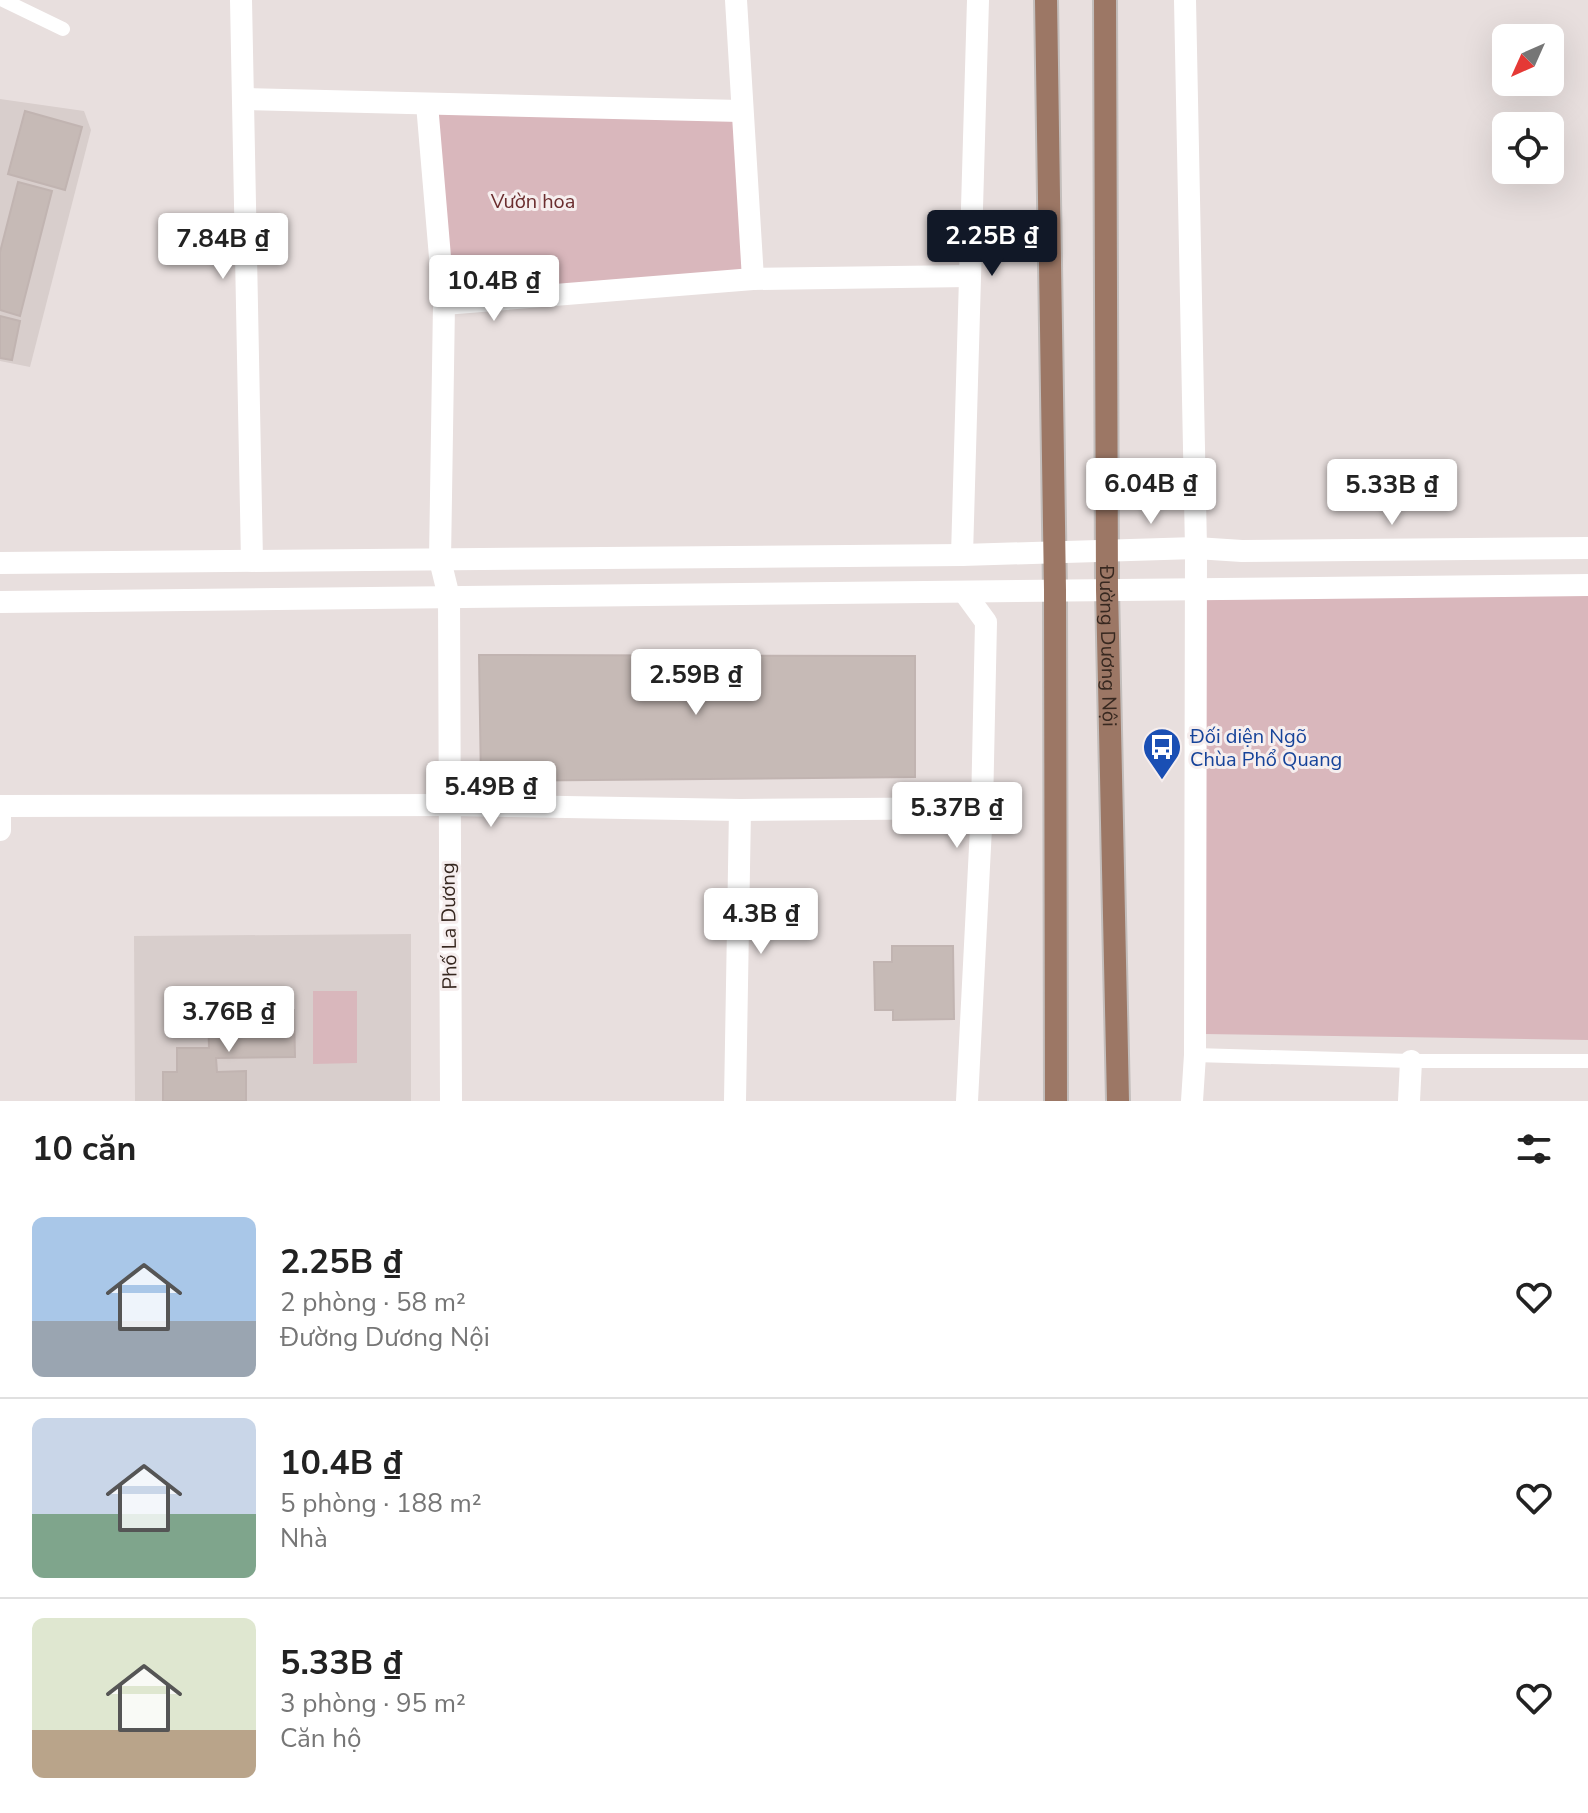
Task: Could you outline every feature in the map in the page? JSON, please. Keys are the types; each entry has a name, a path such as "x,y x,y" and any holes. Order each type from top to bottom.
{"main road":[{"path":"1046,0 1055,590 1056,1101"},
{"name":"Đường Dương Nội","path":"1105,0 1107,590 1118,1101"}],"street":[{"path":"241,0 252,561"},
{"path":"736,0 740,111 753,279"},
{"path":"962,555 978,0"},
{"path":"1185,0 1196,548 1195,1055 1192,1101"},
{"path":"243,99 740,111"},
{"name":"Phố La Dương","path":"427,104 444,304 440,560 449,597 447,805 451,1101"},
{"path":"444,304 753,279 969,276"},
{"path":"0,563 962,555 1196,548 1588,548"},
{"path":"0,602 1588,585"},
{"path":"964,592 986,622 982,808 967,1101"},
{"path":"0,830 0,806 447,805 740,810 982,808"},
{"path":"735,1101 740,810"},
{"path":"1409,1101 1411,1061"}],"lane":[{"path":"3,0 63,29"},
{"path":"1195,1055 1411,1061 1588,1061"}],"shaded area":[{"path":"0,99 84,111 91,130 30,367 0,361"},
{"path":"411,934 411,1101 135,1101 134,936"}],"green space":[{"name":"Vườn hoa","path":"431,108 736,115 748,275 448,300"},
{"path":"1588,593 1588,1040 1204,1034 1202,600"},
{"path":"313,991 357,991 357,1063 313,1064"}],"building":[{"path":"25,111 82,127 65,190 8,174"},
{"path":"18,182 52,191 20,316 0,310 0,252"},
{"path":"0,316 20,321 12,360 0,358"},
{"path":"479,655 915,656 915,777 481,781"},
{"path":"892,946 953,946 954,1019 893,1020 893,1010 875,1010 874,962 892,962"},
{"path":"294,1010 295,1057 216,1058 217,1072 246,1071 246,1101 163,1101 163,1072 177,1072 177,1048 209,1048 208,1011"}],"place":[{"name":"Đối diện Ngõ Chùa Phổ Quang","path":"1162,781"}]}
